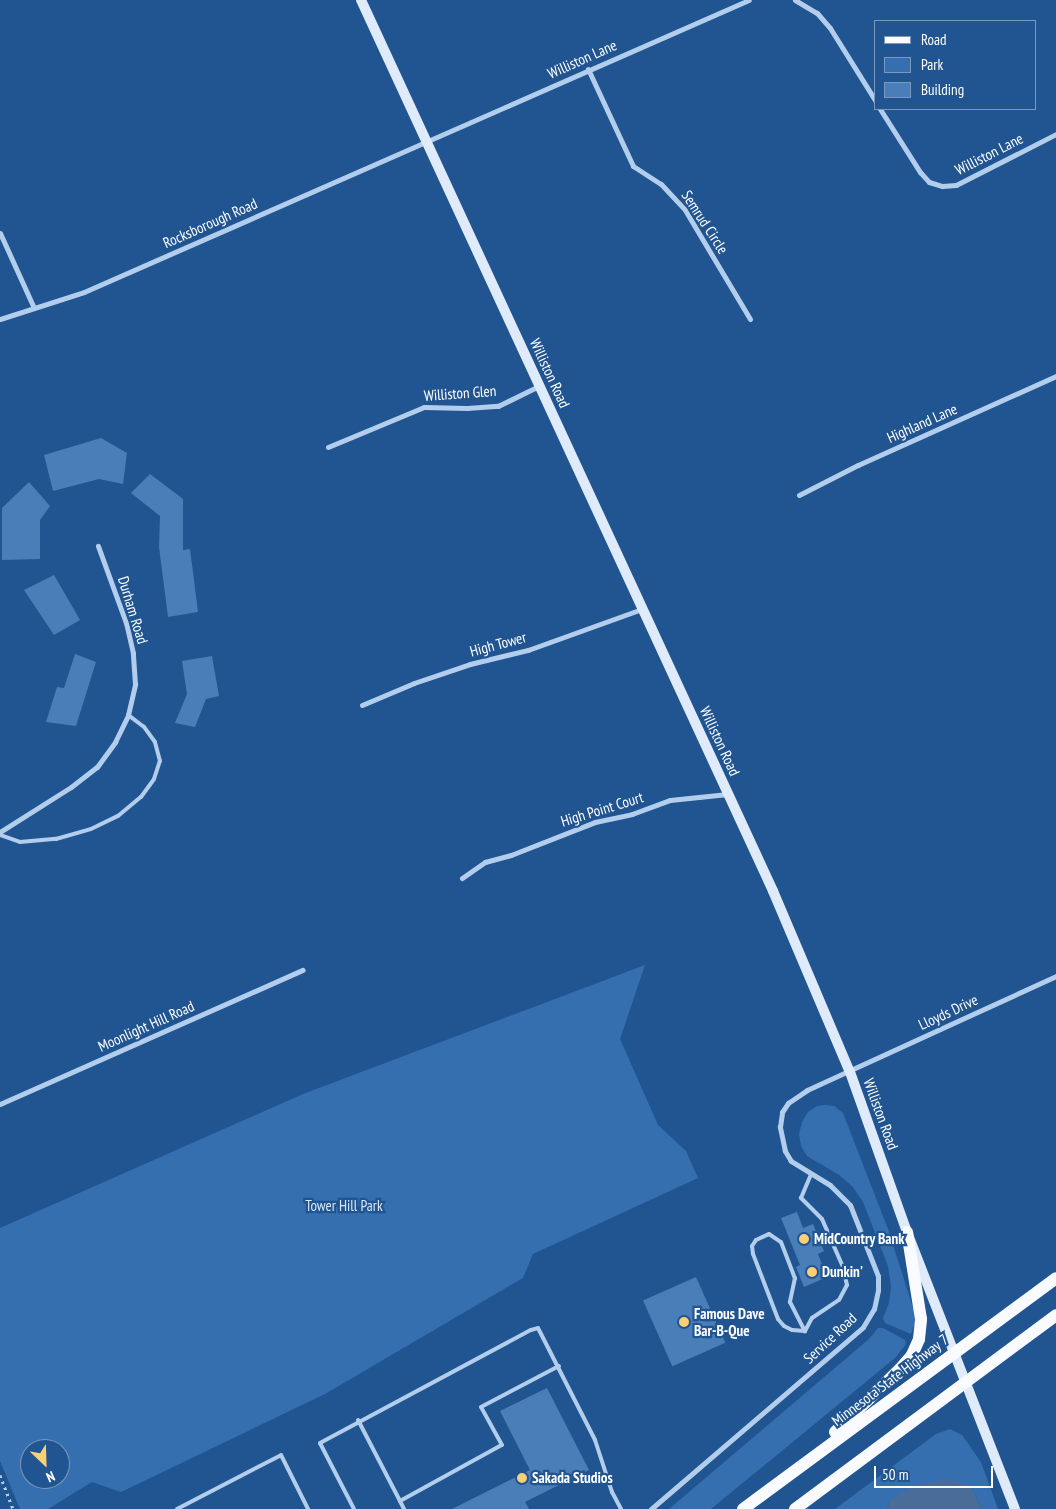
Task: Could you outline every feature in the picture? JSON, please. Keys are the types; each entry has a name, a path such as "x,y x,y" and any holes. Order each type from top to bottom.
{"main road":[{"name":"Williston Road","path":"362,0 773,891 850,1072 907,1232 1015,1509"},
{"path":"802,1466 900,1369 912,1355 919,1340 921,1319 907,1232"},
{"name":"Minnesota State Highway 7","path":"743,1509 1056,1278"},
{"path":"795,1509 1056,1315"}],"street":[{"name":"Williston Lane","path":"426,141 748,0"},
{"path":"795,0 817,13 830,28 874,98"},
{"name":"Semrud Circle","path":"588,70 633,166 661,184 685,210 750,319"},
{"name":"Williston Lane","path":"881,110 920,172 929,182 942,186 956,186 1056,134"},
{"name":"Rocksborough Road","path":"0,319 84,292 426,141"},
{"path":"0,233 34,308"},
{"name":"Highland Lane","path":"799,495 858,465 1056,376"},
{"name":"Williston Glen","path":"328,448 424,407 468,408 498,406 540,386"},
{"name":"Durham Road","path":"0,834 71,787 97,767 115,742 128,715 135,684 133,653 126,623 98,546"},
{"name":"High Tower","path":"362,705 460,667 528,650 642,609"},
{"name":"High Point Court","path":"462,878 484,862 511,855 595,822 632,814 670,800 728,794"},
{"name":"Moonlight Hill Road","path":"0,1104 303,970"},
{"name":"Lloyds Drive","path":"850,1072 1056,976"},
{"name":"Service Road","path":"651,1509 863,1327 870,1317 878,1290 875,1266 850,1205 830,1185 791,1161 786,1151 780,1127 782,1112 796,1096 850,1072"}],"lane":[{"path":"0,834 20,842 56,839 91,829 118,816 140,797 154,779 160,761 155,742 144,727 128,715"},
{"path":"805,1331 812,1318 839,1300 847,1285 843,1267 822,1219 801,1198 811,1174"},
{"path":"769,1234 781,1242 795,1278 790,1302 805,1331 792,1330 784,1326 778,1319 753,1254 752,1246 762,1236 769,1234"},
{"path":"354,1509 320,1443 358,1420 538,1328 595,1440 612,1492 621,1509"},
{"path":"400,1500 502,1445 482,1407 559,1366"},
{"path":"358,1420 404,1509"},
{"path":"177,1509 281,1455 308,1509"}],"path":[{"path":"0,1475 14,1509"}],"green space":[{"name":"Tower Hill Park","path":"645,965 620,1039 658,1125 686,1151 698,1178 533,1254 523,1278 325,1394 121,1492 92,1482 48,1509 20,1509 0,1461 0,1228 303,1094"},
{"path":"817,1106 834,1106 843,1113 888,1229 914,1311 915,1323 911,1334 885,1323 883,1318 889,1303 891,1286 888,1266 863,1202 852,1186 839,1175 807,1156 801,1146 799,1134 802,1122 808,1112"},
{"path":"878,1328 883,1328 905,1340 906,1344 895,1358 711,1509 669,1509 869,1339"},
{"path":"950,1429 962,1435 981,1462 998,1509 981,1509 971,1486 890,1500 887,1509 835,1509 936,1434"}],"shaded area":[{"path":"949,1479 971,1486 981,1509 887,1509 890,1500 915,1485"}],"building":[{"path":"101,438 127,453 123,484 99,479 53,491 44,455"},
{"path":"150,474 183,499 183,550 190,549 198,612 168,617 159,547 160,516 131,493"},
{"path":"29,482 50,506 40,520 40,559 2,560 2,508"},
{"path":"54,575 80,620 54,635 24,590"},
{"path":"75,654 96,662 76,726 46,722 57,687 64,688"},
{"path":"212,656 219,696 206,699 195,727 175,723 187,694 182,661"},
{"name":"MidCountry Bank","path":"797,1212 803,1228 813,1224 824,1251 818,1254 827,1277 804,1287 796,1267 800,1265 781,1218"},
{"name":"Famous Dave Bar-B-Que","path":"696,1277 725,1343 672,1366 643,1301"},
{"path":"547,1388 589,1470 525,1502 529,1509 452,1509 530,1470 500,1411"}],"place":[{"name":"MidCountry Bank","path":"804,1239"},
{"name":"Dunkin'","path":"812,1272"},
{"name":"Famous Dave Bar-B-Que","path":"684,1322"},
{"name":"Sakada Studios","path":"522,1478"}]}
